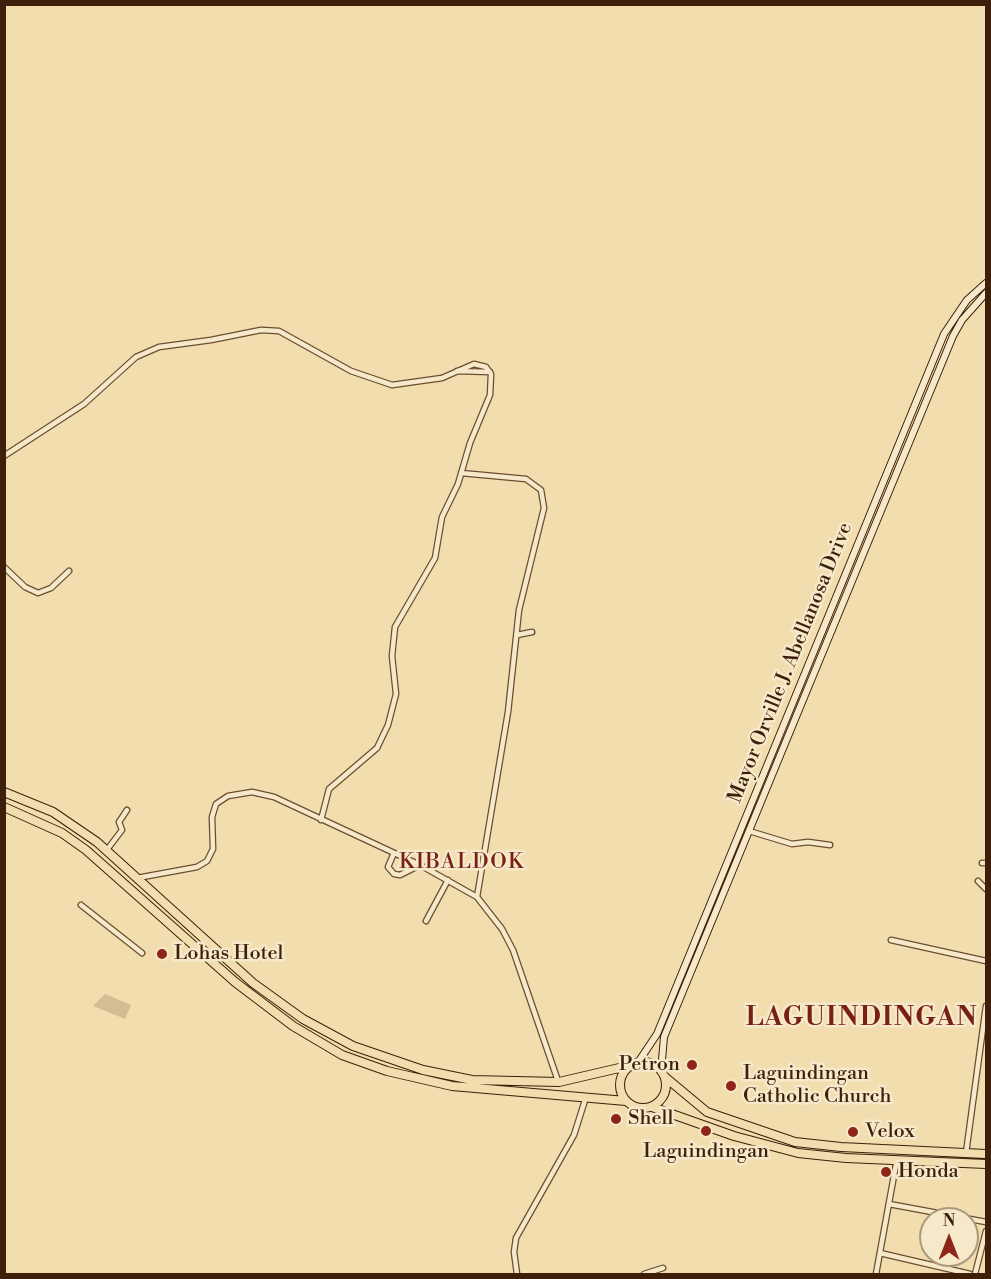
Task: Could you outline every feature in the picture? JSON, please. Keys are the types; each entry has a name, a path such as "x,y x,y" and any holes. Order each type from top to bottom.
{"highway":[{"path":"4,792 67,821 106,850 254,983 303,1019 353,1046 423,1070 472,1080 559,1082 648,1063 707,1112 769,1135 806,1144 987,1154"},
{"path":"4,807 62,833 86,850 235,982 293,1026 342,1055 421,1080 526,1093 626,1101 640,1108 652,1107 734,1136 798,1153 987,1164"},
{"path":"62,833 67,821"},
{"path":"626,1101 621,1092 621,1082 625,1072 635,1064"},
{"path":"421,1080 423,1070"},
{"path":"652,1107 664,1094 663,1074"},
{"path":"525,1082 526,1093"}],"main road":[{"name":"Mayor Orville J. Abellanosa Drive","path":"635,1064 657,1034 944,334 967,300 987,283"},
{"name":"Mayor Orville J. Abellanosa Drive","path":"663,1074 664,1037 952,336 974,305 987,293"}],"street":[{"path":"4,456 84,404 136,357 159,347 271,330 298,340 351,371 390,385 442,378 478,363 490,372 490,395 440,523 432,566 395,627 392,656 396,694 388,724 377,748 332,785 326,795 321,820"},
{"path":"461,473 526,479 541,490 543,514 522,596 508,712 477,897"},
{"path":"4,567 25,587 38,593 51,588 69,571"},
{"path":"516,635 532,632"},
{"path":"137,879 197,867 207,861 213,849 213,810 219,800 228,796 264,793 420,865 477,897 494,915 510,943 559,1082"},
{"path":"106,850 122,830 119,822 127,810"},
{"path":"749,831 792,844 830,845"},
{"path":"394,853 388,867 394,874 401,874 420,865"},
{"path":"426,921 448,880"},
{"path":"978,881 987,889"},
{"path":"81,905 142,953"},
{"path":"891,940 987,961"},
{"path":"966,1153 987,1006"},
{"path":"978,1066 987,1068"},
{"path":"517,1275 513,1252 518,1232 574,1135 586,1096"},
{"path":"876,1275 898,1150"},
{"path":"889,1204 987,1222"},
{"path":"975,1275 987,1231"},
{"path":"880,1253 970,1275"},
{"path":"644,1275 663,1268"}],"shaded area":[{"path":"105,994 131,1005 125,1019 93,1006"}],"place":[{"name":"Lohas Hotel","path":"162,954"},
{"name":"Petron","path":"692,1065"},
{"name":"Laguindingan Catholic Church","path":"731,1086"},
{"name":"Shell","path":"616,1119"},
{"name":"Laguindingan","path":"706,1131"},
{"name":"Velox","path":"853,1132"},
{"name":"Honda","path":"886,1172"}],"district":[{"name":"KIBALDOK","path":"462,863"},
{"name":"LAGUINDINGAN","path":"862,1019"}]}
